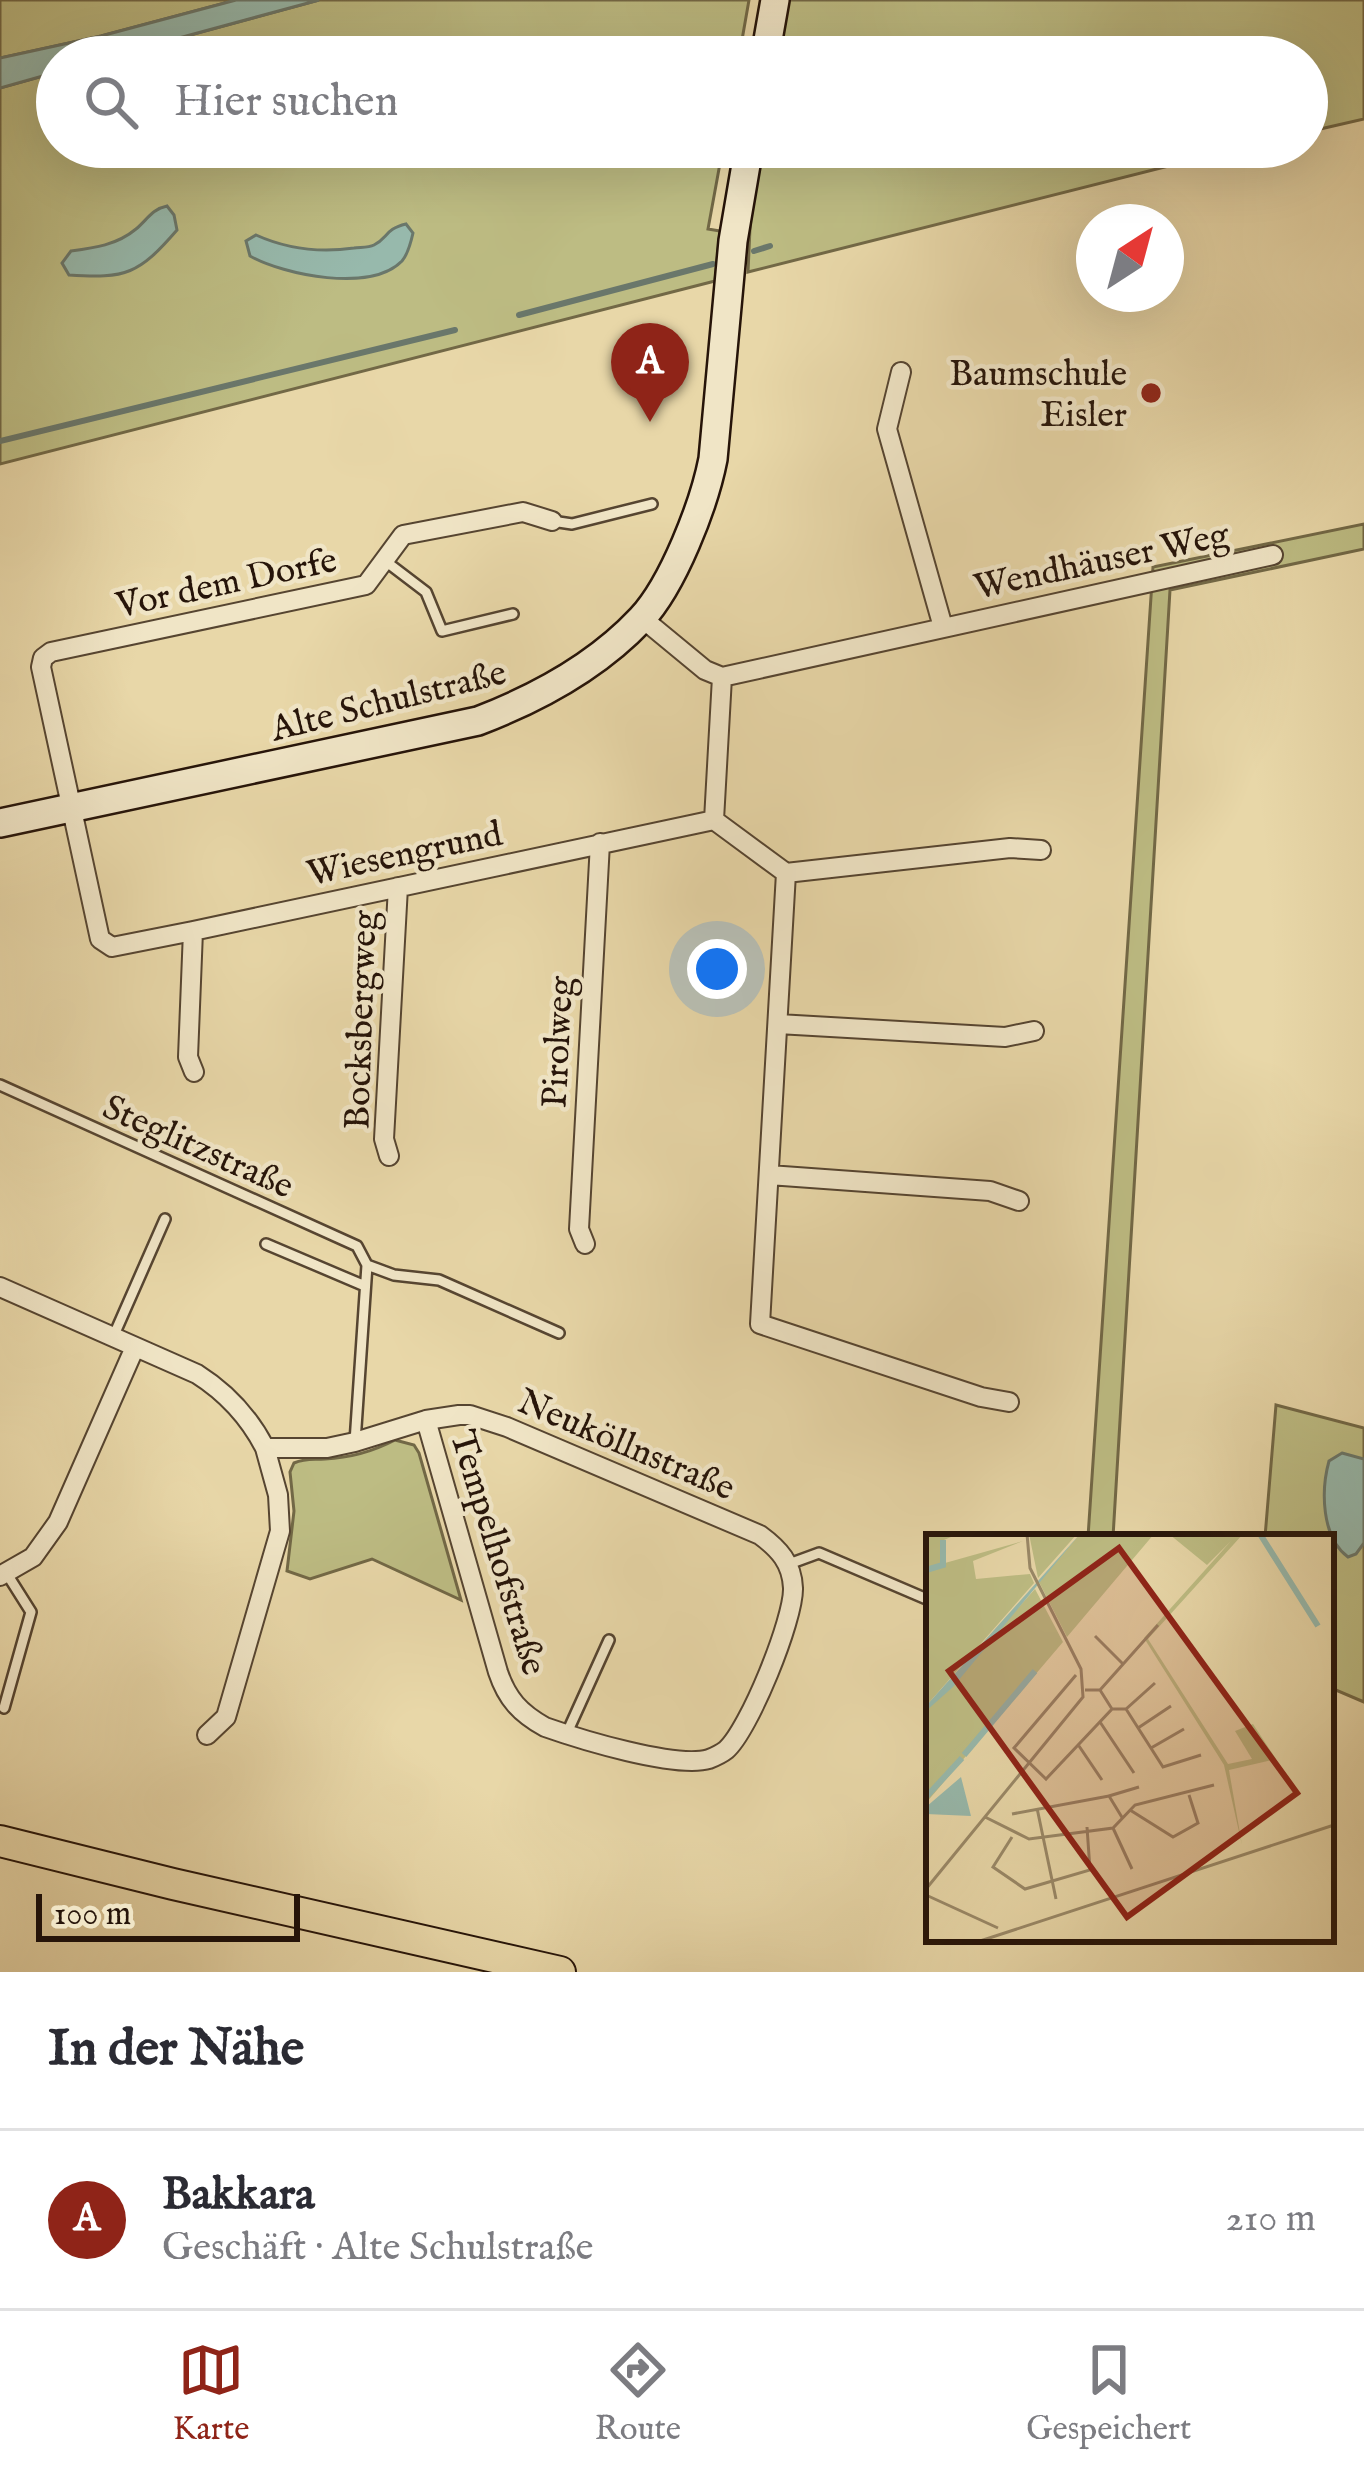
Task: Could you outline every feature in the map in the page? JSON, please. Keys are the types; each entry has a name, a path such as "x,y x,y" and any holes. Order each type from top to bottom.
{"main road":[{"path":"0,1840 560,1972"}],"street":[{"path":"769,36 775,0"},
{"name":"Alte Schulstraße","path":"0,823 478,721 547,692 607,649 642,618 706,494 745,168"},
{"name":"Wendhäuser Weg","path":"901,372 886,429 944,627"},
{"name":"Vor dem Dorfe","path":"73,809 41,667 51,652 366,585 403,536 523,512 552,521"},
{"name":"Wendhäuser Weg","path":"722,677 1274,555"},
{"path":"642,618 705,670 722,677 714,820 786,873 1010,848 1041,850"},
{"name":"Wiesengrund","path":"73,809 100,939 112,947 714,820"},
{"name":"Pirolweg","path":"585,1244 579,1228 600,843"},
{"path":"786,873 760,1324 1009,1402"},
{"name":"Bocksbergweg","path":"389,1156 384,1139 398,887"},
{"path":"194,932 188,1058 194,1072"},
{"path":"778,1024 1005,1036 1034,1031"},
{"path":"769,1175 990,1191 1019,1201"},
{"path":"0,1287 197,1374 247,1418 265,1448 278,1495 280,1531 226,1718 208,1735"},
{"path":"3,1575 33,1557 58,1522 135,1347"},
{"name":"Neuköllnstraße","path":"265,1448 327,1448 426,1420 470,1415 760,1535 789,1564"},
{"name":"Tempelhofstraße","path":"426,1420 504,1689 525,1716 544,1727 680,1761 714,1757 727,1750 747,1717 785,1630 794,1585 789,1564"}],"lane":[{"path":"552,521 572,524 652,504"},
{"path":"384,560 426,592 442,631 513,614"},
{"name":"Steglitzstraße","path":"0,1085 357,1246 367,1264"},
{"path":"113,1338 165,1219"},
{"path":"266,1244 365,1286"},
{"path":"355,1442 367,1264 394,1275 439,1280 559,1333"},
{"path":"789,1564 819,1552 926,1599"},
{"path":"3,1575 31,1612 4,1708"},
{"path":"566,1735 608,1640"}],"shaded area":[{"path":"0,0 236,0 101,36 36,36 36,50 0,58"},
{"path":"236,0 319,0 186,36 101,36"},
{"path":"319,0 749,0 743,36 186,36"},
{"path":"787,0 1364,0 1364,119 1328,127 1328,36 781,36"},
{"path":"36,50 36,78 0,88 0,58"},
{"path":"36,78 36,168 719,168 708,229 720,231 715,281 0,464 0,88"},
{"path":"757,168 1161,168 748,272"},
{"path":"167,206 177,230 141,265 105,276 69,275 62,263 71,251 121,239"},
{"path":"406,224 413,233 402,261 370,276 327,278 284,269 250,256 246,241 256,235 304,249 367,247"},
{"path":"1364,524 1364,549 1170,590 1113,1534 1088,1534 1153,567"},
{"path":"1276,1405 1364,1428 1364,1702 1334,1689 1334,1534 1265,1534"},
{"path":"395,1440 414,1445 419,1453 461,1600 372,1559 310,1579 287,1571 294,1463 352,1455"},
{"path":"1342,1453 1364,1459 1364,1543 1348,1557 1328,1525 1324,1499 1329,1461"}],"waterway":[{"path":"754,251 770,246"},
{"path":"519,315 713,264"},
{"path":"0,441 455,330"}],"place":[{"name":"Baumschule Eisler","path":"1151,393"},
{"name":"Bakkara","path":"650,422"}]}
